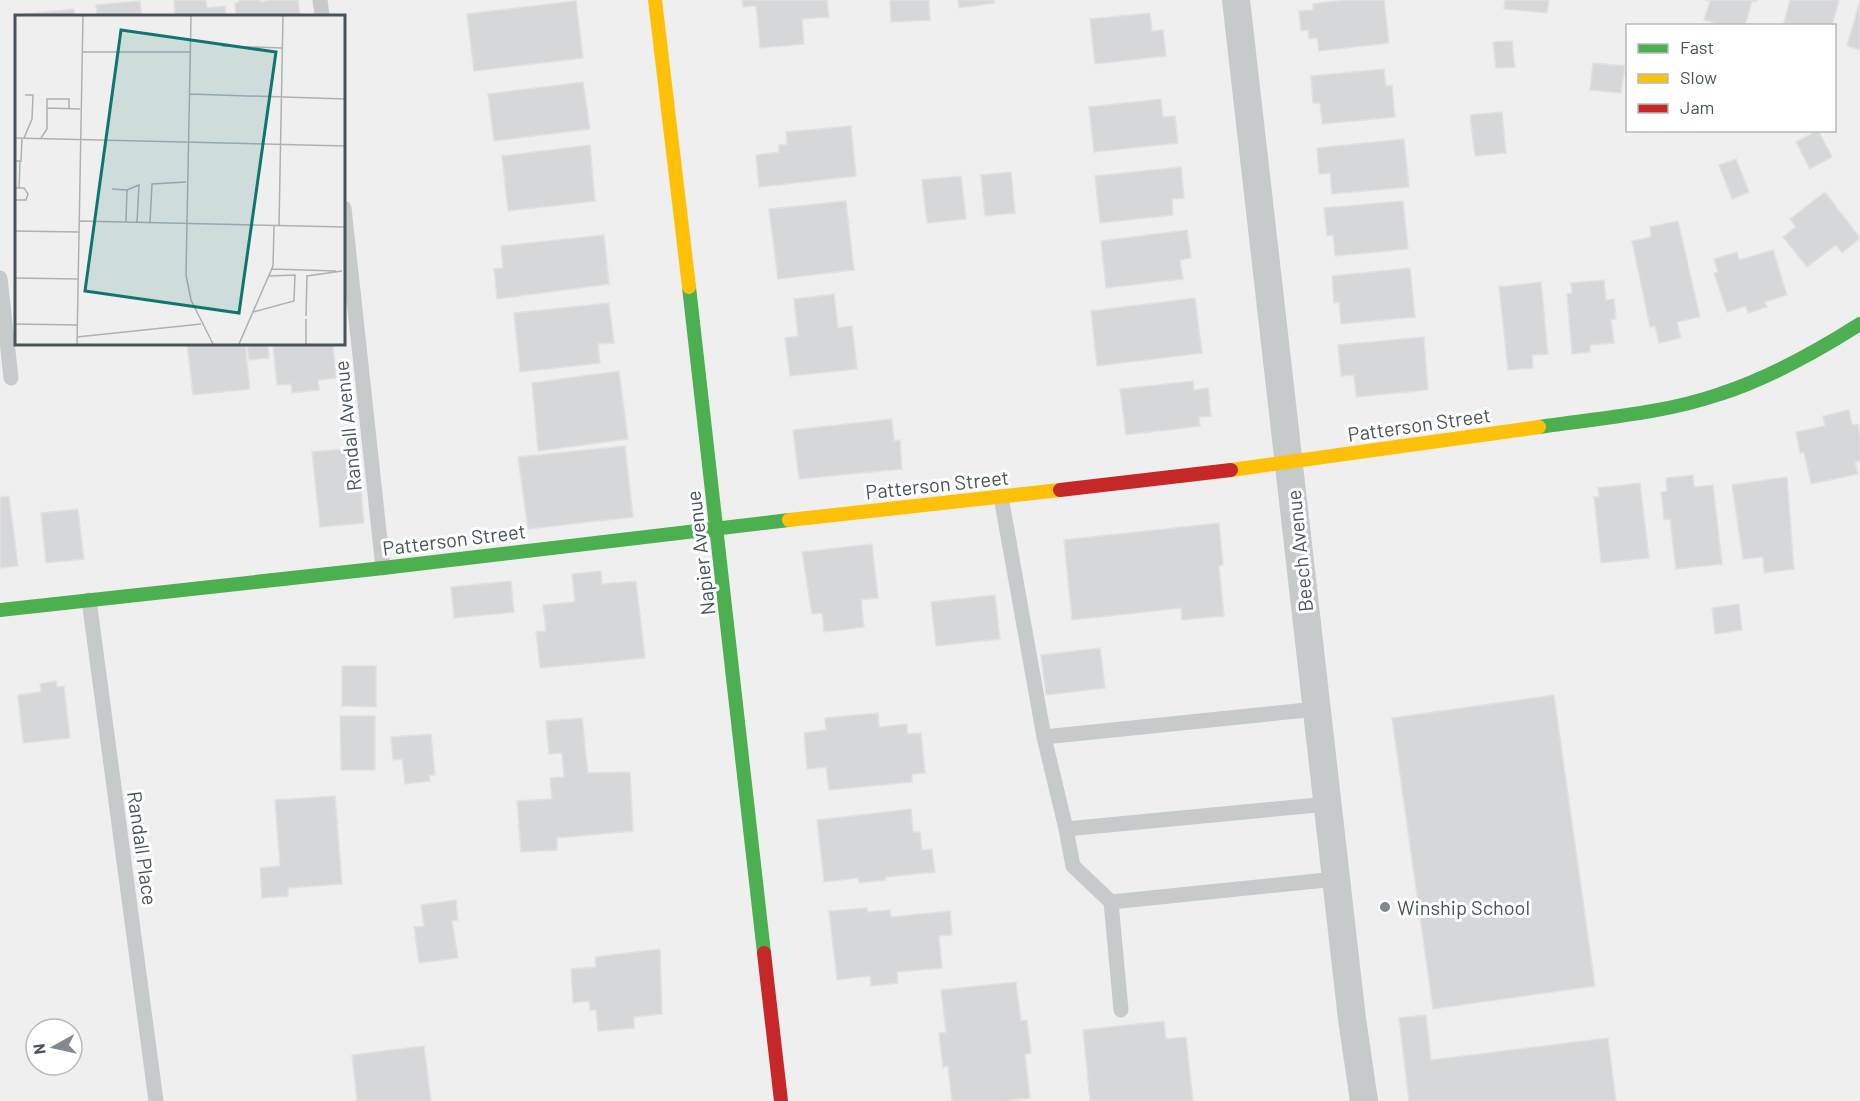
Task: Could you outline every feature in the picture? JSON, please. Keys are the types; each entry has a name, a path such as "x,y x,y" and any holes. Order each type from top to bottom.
{"street":[{"name":"Napier Avenue","path":"655,0 781,1101"},
{"name":"Beech Avenue","path":"1236,0 1352,1019 1364,1101"},
{"name":"Patterson Street","path":"0,610 1204,474 1651,411 1719,395 1769,375 1820,349 1860,324"}],"lane":[{"path":"320,0 322,15"},
{"name":"Randall Avenue","path":"345,217 383,567"},
{"path":"0,279 11,378"},
{"path":"1001,497 1044,737 1073,866 1111,902 1121,1010"},
{"name":"Randall Place","path":"89,600 156,1101"},
{"path":"1044,737 1317,709"},
{"path":"1066,829 1328,804"},
{"path":"1111,902 1336,879"}],"building":[{"path":"174,0 206,0 207,8 225,6 226,15 175,15"},
{"path":"239,0 261,0 261,2 298,0 300,15 236,15 235,3"},
{"path":"742,0 827,0 829,17 802,19 804,44 760,48 756,6 743,7"},
{"path":"890,0 929,0 930,20 891,22"},
{"path":"958,0 994,0 994,3 959,8"},
{"path":"1345,0 1384,0 1389,43 1319,51 1317,38 1309,39 1308,30 1301,31 1299,11 1313,10 1313,4"},
{"path":"1505,0 1549,0 1547,13 1504,9"},
{"path":"1705,0 1757,0 1752,1 1746,24 1717,24 1704,20 1710,1"},
{"path":"1790,0 1839,0 1833,24 1784,24"},
{"path":"1860,0 1860,50 1847,46"},
{"path":"140,1 142,15 97,15 96,5"},
{"path":"576,1 583,58 474,71 467,14"},
{"path":"74,9 75,15 25,15"},
{"path":"1150,13 1152,31 1163,30 1166,56 1095,64 1090,19"},
{"path":"1512,41 1515,67 1496,68 1493,42"},
{"path":"1593,63 1625,66 1621,93 1590,90"},
{"path":"1384,69 1386,86 1392,85 1395,117 1322,124 1320,103 1313,103 1311,76"},
{"path":"583,82 590,129 494,141 488,94"},
{"path":"1161,99 1163,117 1175,116 1178,143 1094,152 1089,107"},
{"path":"1502,112 1506,153 1475,156 1470,115"},
{"path":"851,126 856,176 759,187 756,155 779,152 779,145 787,144 786,132"},
{"path":"1814,132 1819,132 1832,157 1810,169 1796,142"},
{"path":"1404,139 1409,187 1332,194 1330,173 1319,174 1317,148"},
{"path":"590,145 595,201 508,211 502,156"},
{"path":"1736,159 1749,192 1732,199 1719,165"},
{"path":"1181,167 1184,198 1172,199 1173,215 1100,223 1095,176"},
{"path":"1011,172 1015,213 985,216 981,175"},
{"path":"961,176 966,219 927,223 922,180"},
{"path":"1825,192 1860,238 1842,253 1836,245 1807,267 1783,237 1796,227 1790,219"},
{"path":"846,201 854,270 778,279 769,209"},
{"path":"1403,201 1408,249 1335,256 1333,235 1327,236 1324,208"},
{"path":"1678,221 1700,317 1677,322 1681,338 1659,343 1655,326 1650,327 1632,241 1651,237 1650,227"},
{"path":"1187,230 1191,258 1180,260 1183,279 1106,288 1101,241"},
{"path":"604,235 609,284 497,299 494,269 503,268 501,246"},
{"path":"1773,250 1787,295 1765,302 1767,307 1748,313 1746,306 1727,312 1714,273 1718,272 1714,259 1737,252 1739,260"},
{"path":"1410,268 1415,317 1341,324 1339,302 1334,303 1332,276"},
{"path":"1604,280 1606,300 1614,299 1616,319 1611,320 1614,343 1590,345 1590,352 1572,354 1567,294 1572,293 1571,283"},
{"path":"1541,282 1548,354 1532,355 1533,368 1508,370 1499,287"},
{"path":"834,294 838,328 852,326 857,369 790,376 785,338 798,336 794,299"},
{"path":"1195,298 1202,353 1097,366 1091,311"},
{"path":"609,303 614,343 598,344 600,363 520,372 514,313"},
{"path":"1424,337 1428,390 1356,397 1354,375 1341,376 1338,345"},
{"path":"187,345 245,345 250,389 193,395"},
{"path":"247,345 268,345 269,358 249,360"},
{"path":"273,345 333,345 336,378 318,380 319,390 292,393 291,384 277,385"},
{"path":"619,371 628,439 538,451 532,383"},
{"path":"1193,381 1194,390 1208,388 1211,416 1199,417 1200,426 1126,435 1120,389"},
{"path":"1849,410 1852,425 1858,424 1860,436 1860,461 1855,462 1858,474 1811,484 1804,452 1800,453 1796,432 1825,426 1823,416"},
{"path":"892,419 894,441 900,440 902,469 799,479 793,430"},
{"path":"625,446 633,517 528,529 518,457"},
{"path":"357,448 364,523 320,527 312,452"},
{"path":"1693,475 1694,487 1713,485 1722,564 1676,569 1670,519 1664,520 1661,492 1667,491 1666,478"},
{"path":"1787,477 1794,569 1764,573 1763,557 1743,559 1732,485"},
{"path":"1640,483 1649,558 1601,563 1594,497 1599,497 1598,488"},
{"path":"9,496 18,566 0,568 0,497"},
{"path":"78,509 84,559 46,563 41,513"},
{"path":"1219,523 1223,565 1219,566 1224,616 1182,620 1181,608 1072,620 1064,540"},
{"path":"872,544 878,598 861,600 864,627 824,632 822,613 812,614 802,552"},
{"path":"601,571 602,584 636,581 645,658 540,668 536,632 546,631 543,605 575,602 572,574"},
{"path":"511,581 514,612 454,618 451,587"},
{"path":"995,595 1000,639 936,646 931,602"},
{"path":"1739,604 1742,630 1715,634 1712,608"},
{"path":"1100,648 1105,688 1046,695 1041,655"},
{"path":"342,666 376,666 376,707 342,706"},
{"path":"56,681 57,687 64,686 70,738 23,743 18,695 41,692 40,684"},
{"path":"1554,695 1595,986 1433,1009 1392,718"},
{"path":"878,713 879,727 907,724 907,734 921,733 925,773 912,774 912,782 829,790 826,767 807,769 804,733 826,730 825,718"},
{"path":"340,716 375,716 375,770 341,770"},
{"path":"582,718 588,773 630,772 633,831 557,838 557,850 521,852 517,801 552,799 550,778 564,777 562,753 549,754 546,721"},
{"path":"431,734 435,775 429,775 430,781 405,784 402,759 393,760 391,737"},
{"path":"335,796 342,884 288,888 288,896 262,898 260,868 280,866 275,800"},
{"path":"911,809 913,832 920,832 922,850 932,849 935,872 886,877 886,880 859,883 858,878 824,882 817,820"},
{"path":"456,900 458,920 452,921 458,958 419,963 414,927 424,926 421,905"},
{"path":"867,908 868,912 890,910 891,917 950,911 952,935 939,936 942,968 897,972 898,983 871,986 870,976 837,980 829,911"},
{"path":"660,949 662,1014 634,1017 634,1028 598,1031 596,1010 590,1010 589,1001 573,1003 571,969 596,967 595,957"},
{"path":"1016,982 1021,1021 1027,1020 1031,1053 1025,1054 1030,1098 1003,1101 952,1101 948,1066 943,1067 939,1033 946,1032 941,990"},
{"path":"1426,1015 1431,1060 1608,1038 1616,1101 1409,1101 1399,1018"},
{"path":"1164,1021 1166,1039 1186,1037 1193,1101 1090,1101 1083,1030"},
{"path":"424,1046 431,1101 357,1101 352,1055"}],"traffic: fast":[{"path":"689,287 764,953"},
{"path":"1539,427 1653,411 1698,401 1739,388 1792,364 1860,324"},
{"path":"0,610 789,520"}],"traffic: slow":[{"path":"655,0 689,287"},
{"path":"1231,470 1539,427"},
{"path":"789,520 1060,490"}],"traffic: jam":[{"path":"1060,490 1231,470"},
{"path":"764,953 781,1101"}],"place":[{"name":"Winship School","path":"1385,907"}]}
